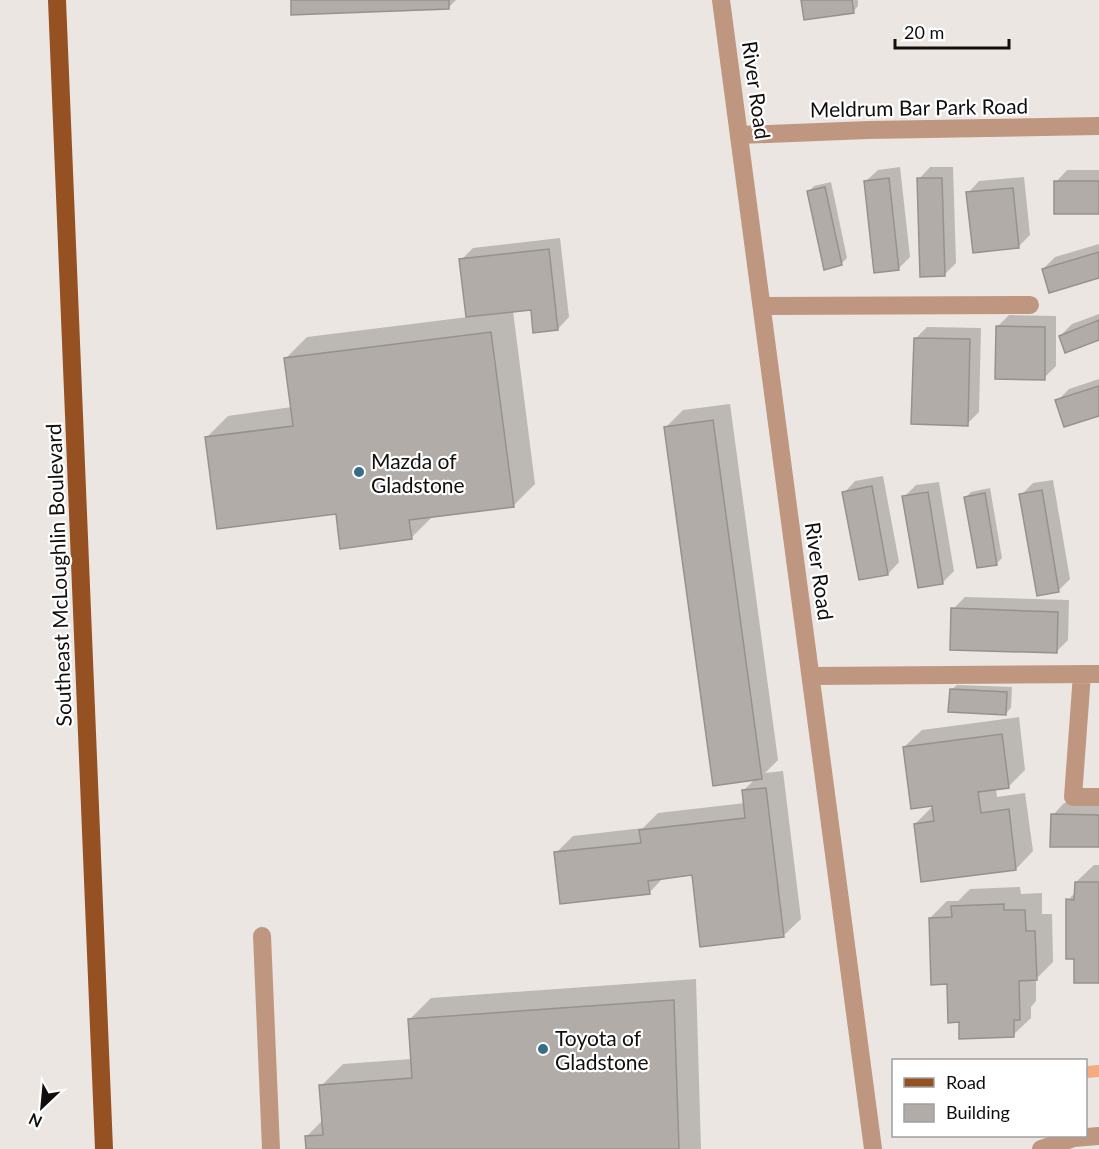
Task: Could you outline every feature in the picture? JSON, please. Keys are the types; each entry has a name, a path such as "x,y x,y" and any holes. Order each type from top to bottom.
{"main road":[{"name":"Southeast McLoughlin Boulevard","path":"57,0 104,1149"}],"street":[{"name":"River Road","path":"722,0 812,676 848,975 873,1149"},
{"name":"Meldrum Bar Park Road","path":"740,135 1099,126"},
{"path":"762,306 1030,305"},
{"path":"812,676 1091,674 1073,797 1099,797"},
{"path":"262,936 271,1149"},
{"path":"1041,1149 1074,1138 1086,1137"}],"building":[{"path":"291,0 449,0 449,9 291,15"},
{"path":"801,0 852,0 854,13 804,20"},
{"path":"889,178 899,270 874,273 864,181"},
{"path":"917,178 942,178 945,276 920,277"},
{"path":"1054,181 1099,181 1099,214 1054,214"},
{"path":"825,187 842,265 824,270 807,191"},
{"path":"1013,188 1019,248 973,253 966,192"},
{"path":"549,249 558,330 533,333 531,310 466,317 459,259"},
{"path":"1099,252 1099,278 1049,293 1042,269"},
{"path":"1099,320 1099,340 1065,353 1059,336"},
{"path":"996,326 1045,327 1045,380 995,379"},
{"name":"Mazda of Gladstone","path":"491,332 514,507 409,520 412,539 340,549 336,514 217,529 205,437 293,426 284,358"},
{"path":"914,338 970,339 968,426 911,424"},
{"path":"1099,386 1099,416 1064,427 1055,400"},
{"path":"713,420 762,779 713,786 664,427"},
{"path":"872,486 888,575 859,580 842,492"},
{"path":"1042,490 1059,592 1037,596 1019,494"},
{"path":"928,492 943,584 918,588 902,496"},
{"path":"985,493 997,565 977,568 964,497"},
{"path":"951,608 1058,612 1057,653 950,650"},
{"path":"950,689 1007,692 1006,715 948,712"},
{"path":"1002,734 1009,788 978,792 981,813 1009,809 1016,870 921,882 914,824 934,821 932,806 911,809 903,747"},
{"path":"766,788 784,937 700,947 692,875 648,881 650,894 560,904 554,852 641,843 639,830 745,818 742,790"},
{"path":"1051,814 1099,815 1099,847 1050,847"},
{"path":"1075,882 1099,882 1099,983 1074,983 1074,959 1066,959 1066,899 1074,900"},
{"path":"1004,904 1004,910 1025,910 1026,931 1035,931 1037,980 1019,981 1020,1020 1014,1020 1014,1037 959,1039 959,1022 948,1023 947,984 931,985 929,918 952,917 951,906"},
{"name":"Toyota of Gladstone","path":"674,1000 679,1149 306,1149 305,1136 323,1135 319,1085 412,1078 408,1019"}],"waterway":[{"path":"1087,1072 1099,1071"}],"place":[{"name":"Mazda of Gladstone","path":"359,472"},
{"name":"Toyota of Gladstone","path":"543,1049"}]}
